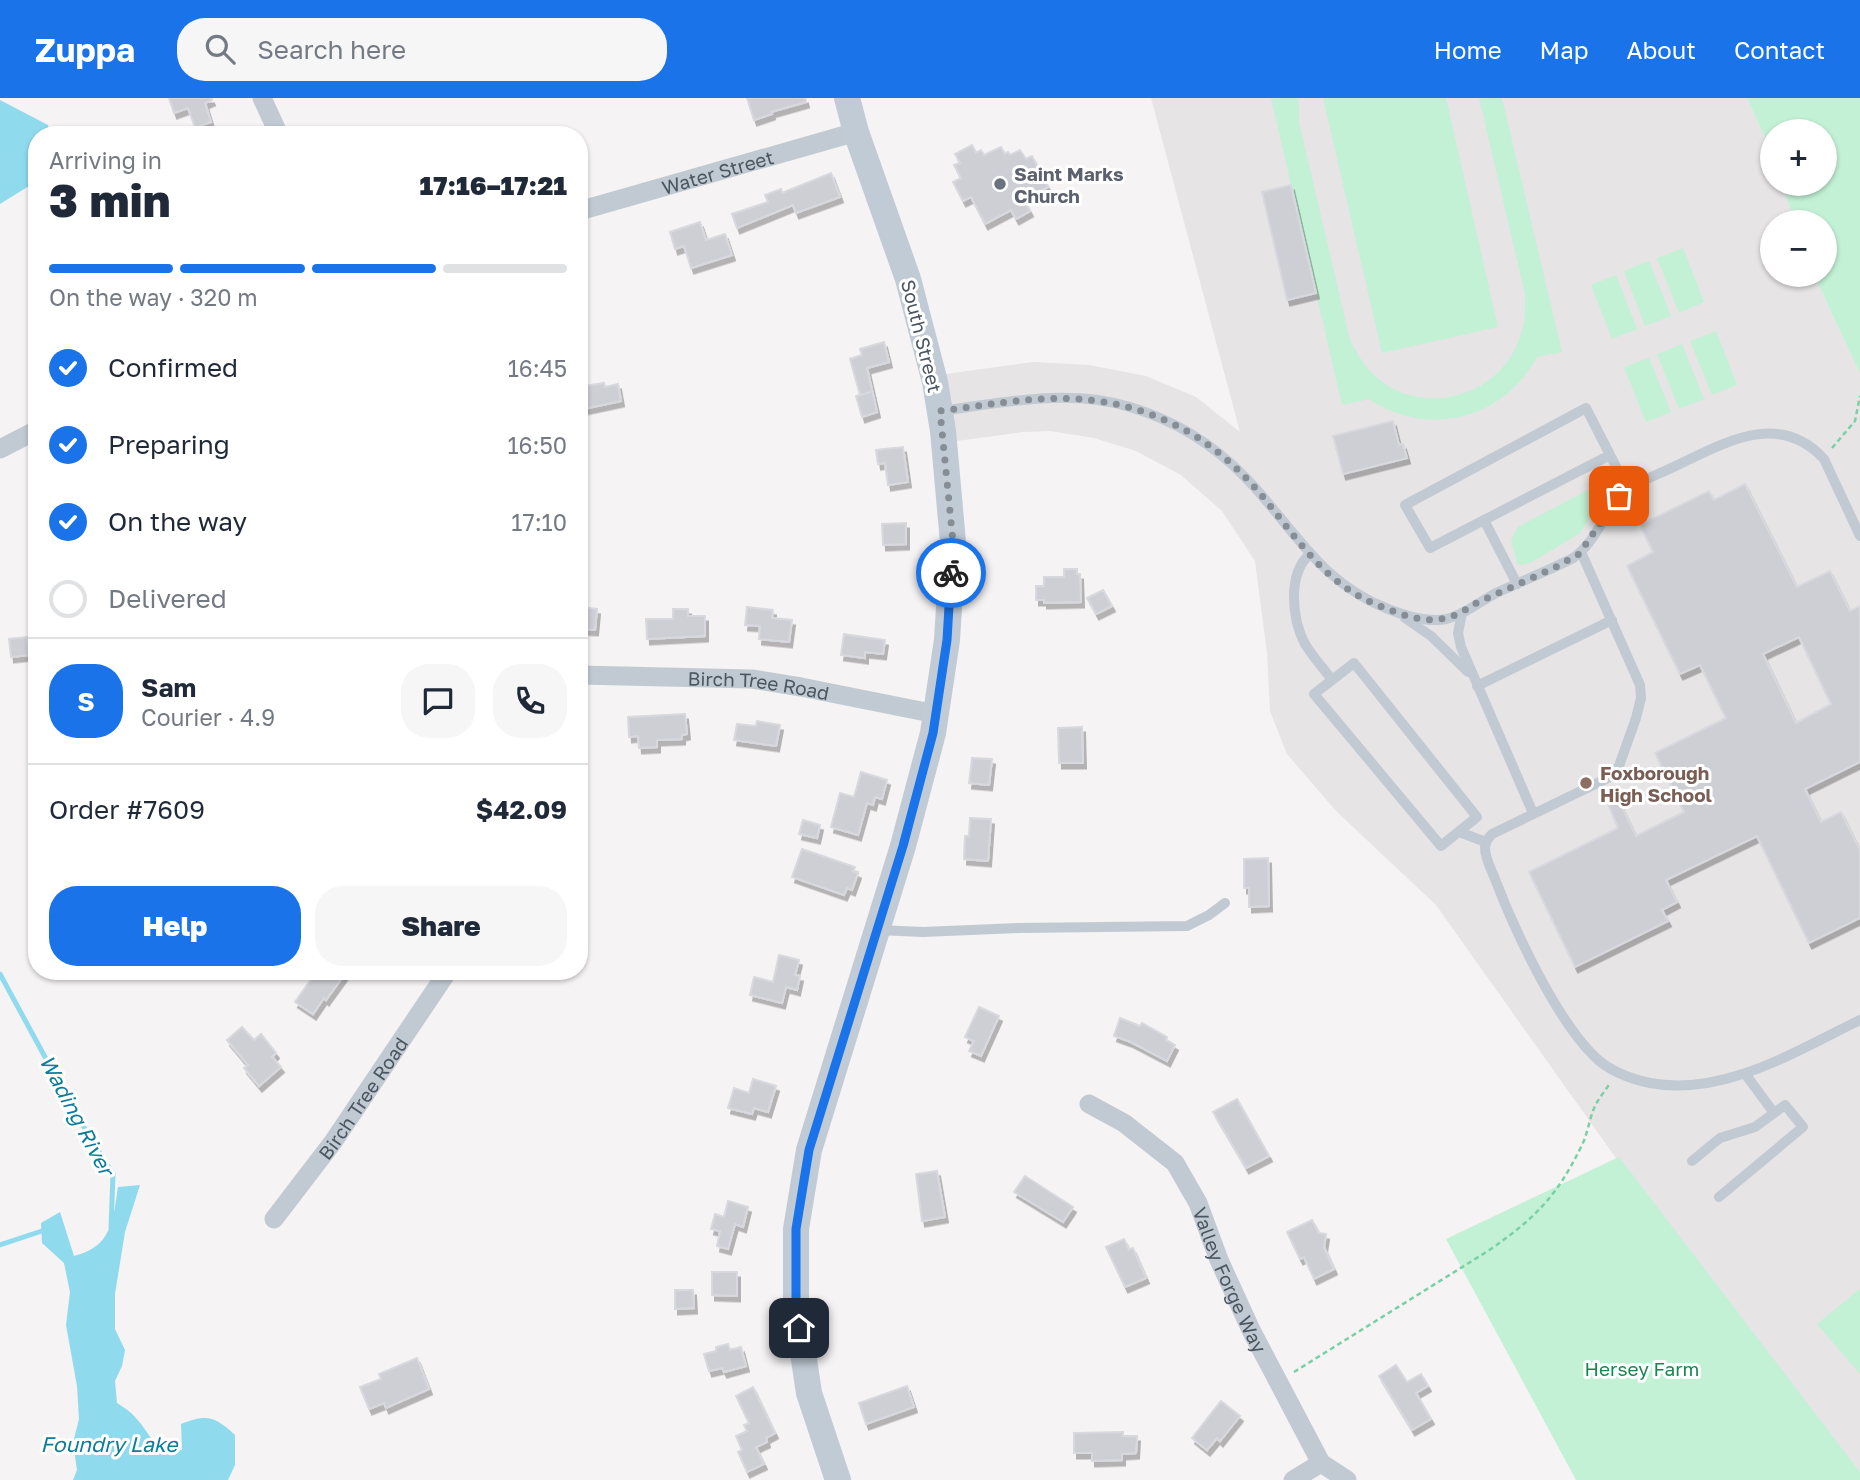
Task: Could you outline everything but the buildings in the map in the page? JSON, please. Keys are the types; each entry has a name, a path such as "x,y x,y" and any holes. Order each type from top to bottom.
{"main road":[{"name":"South Street","path":"838,1480 809,1393 796,1306 796,1229 809,1150 903,846 933,733 947,640 953,542 935,382 908,279 856,132 848,98"}],"street":[{"path":"262,98 274,126"},
{"name":"Water Street","path":"588,208 856,132"},
{"path":"0,449 28,435"},
{"name":"Birch Tree Road","path":"588,675 752,679 936,714"},
{"name":"Birch Tree Road","path":"274,1219 333,1142 442,980"},
{"name":"Valley Forge Way","path":"1089,1104 1124,1123 1175,1163 1198,1203 1219,1260 1251,1331 1321,1463 1347,1480"},
{"path":"1293,1480 1321,1463"}],"lane":[{"path":"940,411 1054,398 1114,402 1141,410 1182,429 1219,454 1265,498 1332,577 1353,593 1396,612 1427,620 1451,618 1472,605 1554,568 1581,552 1615,501 1627,488 1731,440 1753,434 1790,436 1806,443 1822,457 1860,536"},
{"path":"1610,455 1430,548 1405,505 1586,408 1627,488"},
{"path":"1483,520 1517,584"},
{"path":"1581,552 1638,676 1641,692 1636,718 1619,766 1605,781 1492,834 1486,842 1487,855 1502,899 1554,1000 1590,1052 1617,1071 1648,1083 1682,1086 1710,1083 1746,1074 1860,1020"},
{"path":"1310,554 1298,569 1295,590 1297,619 1304,641 1332,680"},
{"path":"1396,612 1431,636 1473,676"},
{"path":"1462,613 1458,633 1473,676 1533,813"},
{"path":"1477,686 1612,620"},
{"path":"1354,663 1477,817 1459,832 1441,846 1314,694 1354,663"},
{"path":"1459,832 1486,842"},
{"path":"877,930 923,932 1187,926 1225,903"},
{"path":"1746,1074 1774,1113"},
{"path":"1692,1161 1720,1138 1755,1127 1784,1105 1803,1127 1720,1197"}],"path":[{"path":"1822,457 1852,426 1860,396"},
{"path":"1278,1382 1519,1230 1546,1205 1583,1144 1595,1107 1617,1071"}],"shaded area":[{"name":"Foxborough High School","path":"1151,98 1747,98 1760,126 1760,196 1786,196 1791,210 1760,210 1760,287 1820,287 1860,374 1860,1477 1689,1261 1436,905 1336,811 1287,754 1270,711 1267,653 1255,561 1222,511 1181,475 1136,451 1094,438 1050,431 957,441 946,374 1033,362 1089,365 1146,376 1196,397 1240,432"}],"green space":[{"path":"1271,98 1299,98 1299,122 1350,340 1364,364 1375,376 1412,396 1432,398 1453,396 1490,380 1505,365 1523,328 1525,294 1479,98 1502,98 1562,352 1537,357 1505,395 1485,408 1463,416 1440,420 1416,418 1392,411 1369,399 1342,405"},
{"path":"1323,98 1446,98 1498,327 1382,353"},
{"path":"1747,98 1860,98 1860,374 1820,287 1837,287 1837,210 1791,210 1786,196 1837,196 1837,119 1760,119 1760,126"},
{"path":"1683,248 1704,302 1679,313 1657,258"},
{"path":"1649,261 1671,316 1645,326 1624,271"},
{"path":"1616,275 1637,329 1612,339 1591,285"},
{"path":"1716,331 1737,385 1712,395 1690,341"},
{"path":"1682,344 1704,399 1679,409 1657,354"},
{"path":"1649,358 1671,412 1646,422 1624,367"},
{"path":"1611,478 1612,487 1579,534 1530,563 1517,563 1511,540 1518,527"},
{"name":"Hersey Farm","path":"1619,1157 1860,1472 1860,1480 1576,1480 1446,1239"},
{"path":"1860,1289 1860,1374 1817,1324"}],"water":[{"path":"0,100 48,126 28,126 28,187 0,204"},
{"name":"Foundry Lake","path":"140,1185 125,1232 115,1294 115,1329 125,1350 115,1381 117,1403 133,1415 153,1441 171,1449 182,1450 181,1424 204,1418 221,1424 235,1435 235,1465 228,1480 73,1480 77,1470 73,1443 79,1419 77,1386 66,1325 70,1292 64,1263 42,1243 41,1223 60,1212 74,1256 87,1252 103,1239 108,1231 118,1187"}],"waterway":[{"name":"Wading River","path":"0,974 77,1116 113,1174 111,1228"},
{"name":"Wading River","path":"0,1245 45,1230"}],"way so far":[{"path":"951,573 953,542 940,411 1012,401 1069,398 1114,402 1169,422 1210,446 1245,477 1332,577 1353,593 1376,604 1427,620 1451,618 1472,605 1573,558 1581,552 1619,496"}],"place":[{"name":"Saint Marks Church","path":"1000,184"},
{"name":"Foxborough High School","path":"1586,783"}],"route":[{"path":"799,1328 796,1306 796,1229 809,1150 903,846 933,733 947,640 951,573"}]}
